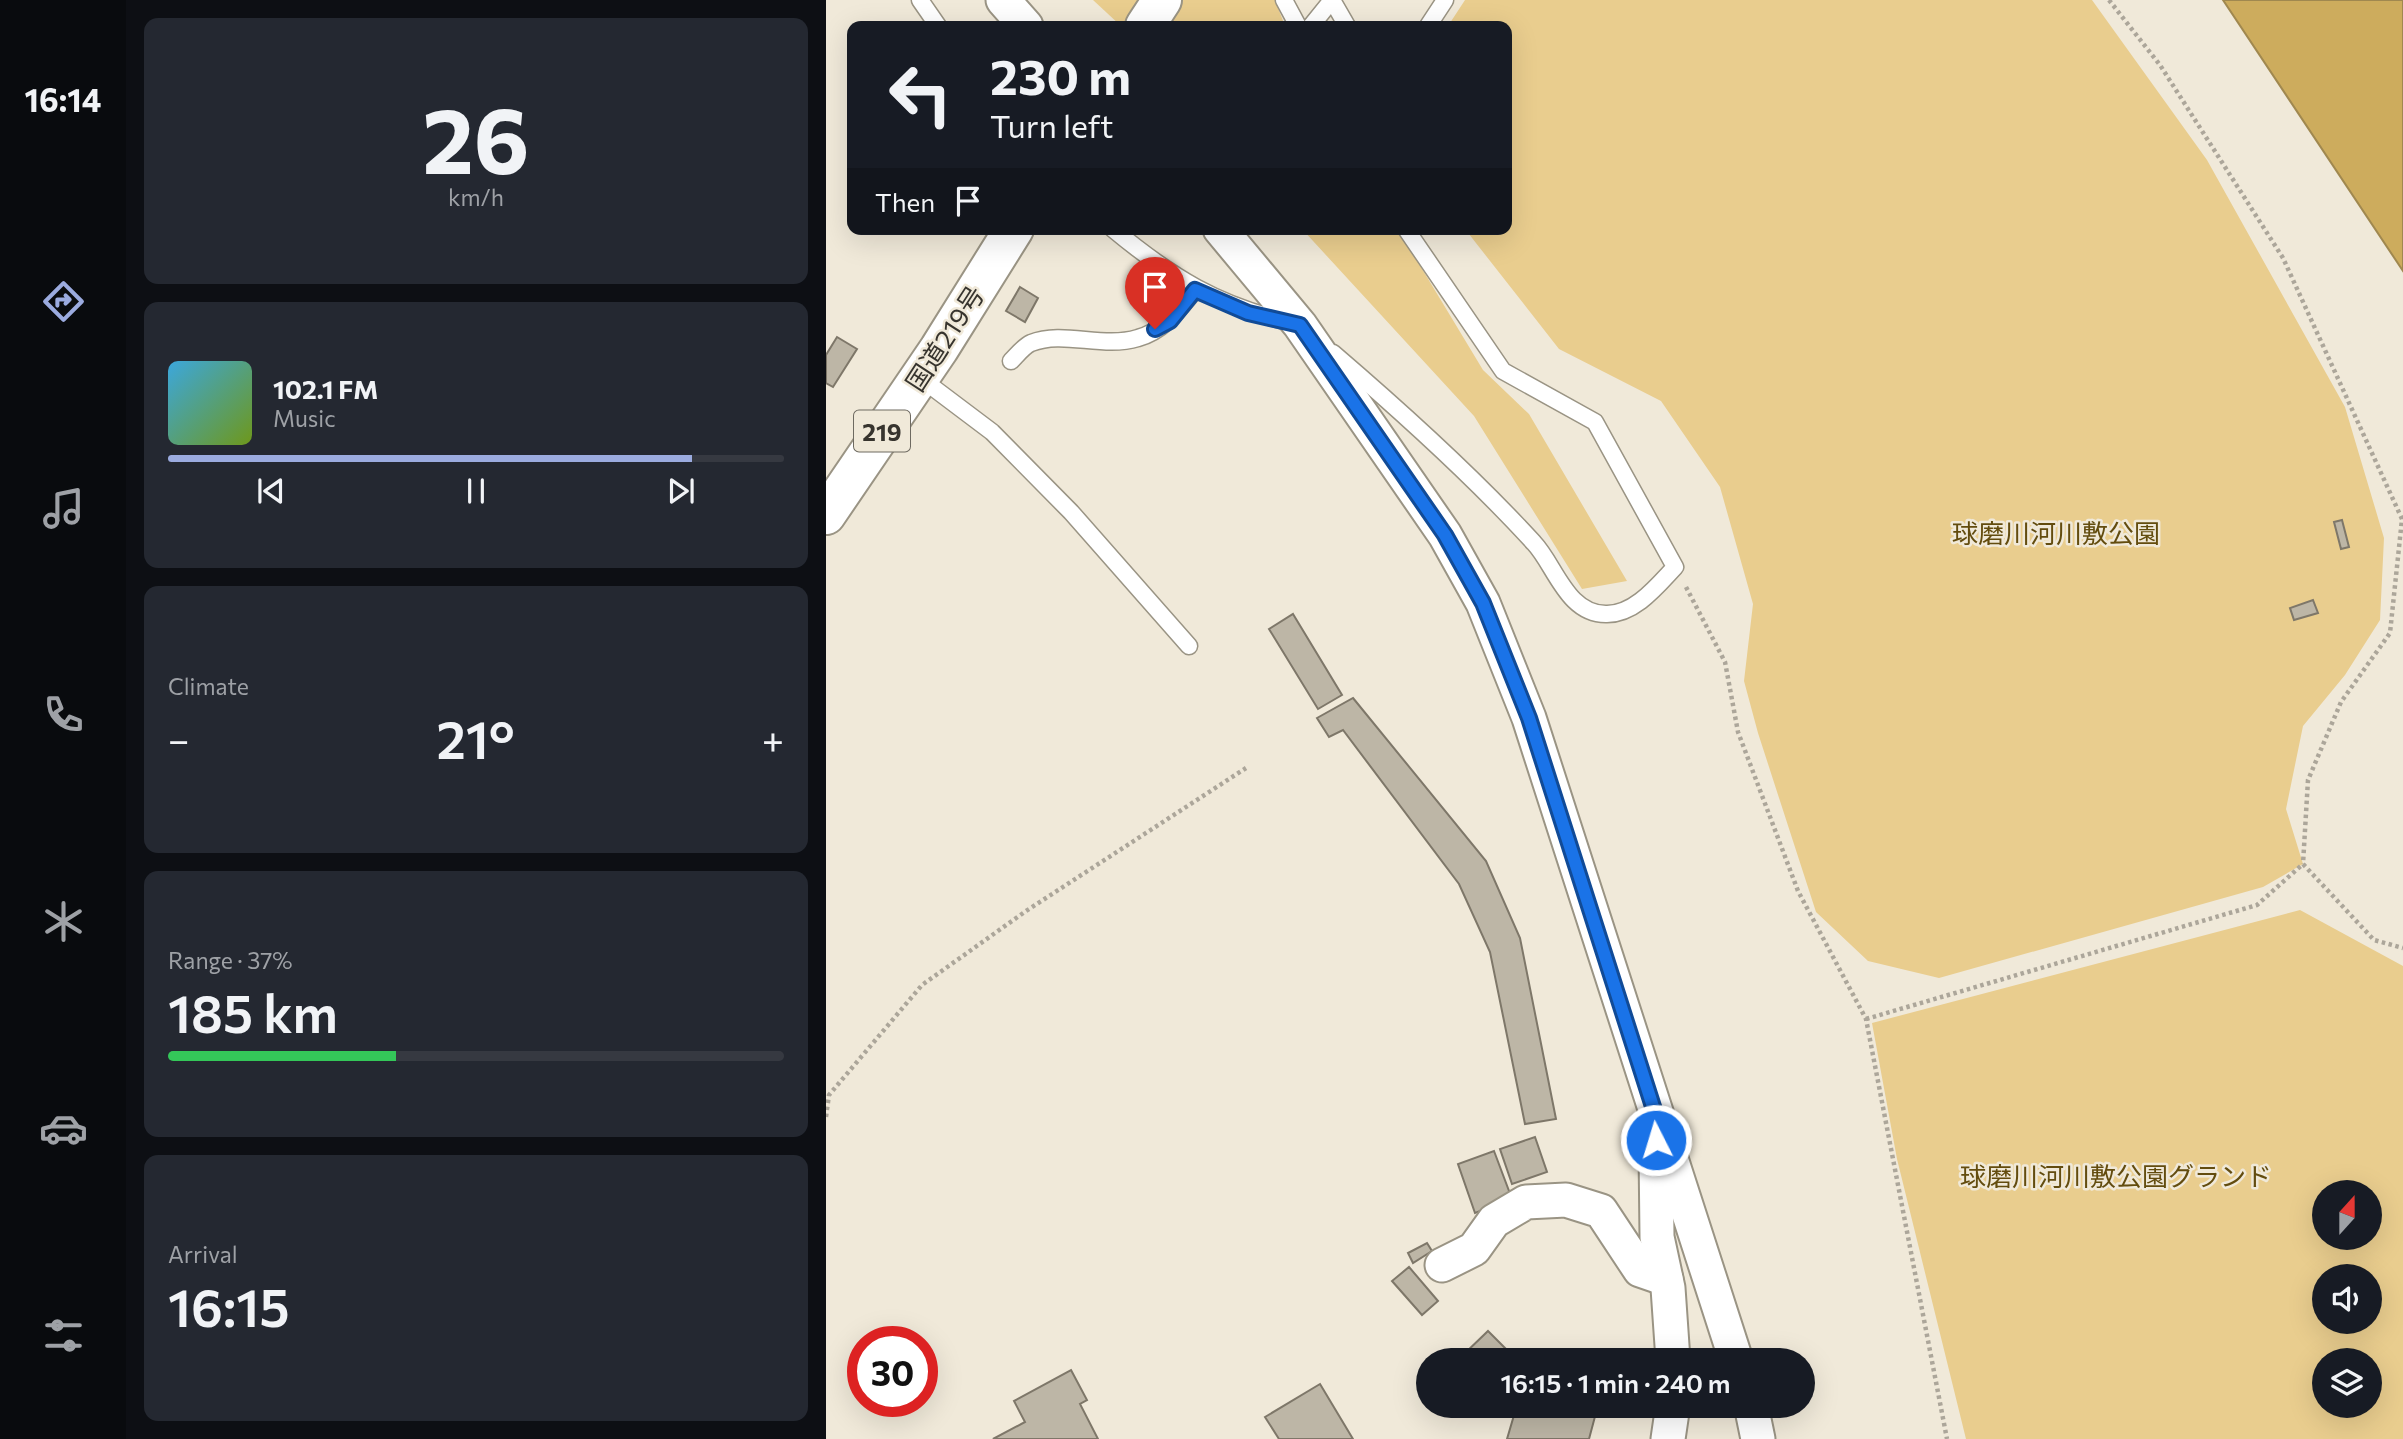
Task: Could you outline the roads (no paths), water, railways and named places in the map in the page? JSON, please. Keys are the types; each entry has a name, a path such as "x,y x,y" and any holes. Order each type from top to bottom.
{"highway":[{"path":"1148,21 1162,0"},
{"name":"国道219号","path":"826,515 929,363 1010,235"}],"street":[{"path":"1003,0 1022,21"},
{"path":"1225,235 1300,325 1445,535 1483,603 1529,718 1731,1348"},
{"path":"1656,1116 1657,1237 1667,1279 1672,1348"},
{"path":"1441,1265 1474,1249 1494,1222 1526,1202 1566,1200 1601,1211 1640,1270 1667,1279"},
{"path":"1668,1439 1671,1418"},
{"path":"1754,1418 1758,1439"}],"lane":[{"path":"920,0 935,21"},
{"path":"1284,0 1295,21"},
{"path":"1315,21 1332,0 1344,21"},
{"path":"1431,21 1445,0"},
{"path":"1121,235 1195,290 1248,313 1300,325 1440,449 1536,545 1562,588 1583,606 1607,615 1640,603 1675,567 1595,422 1503,371 1410,235"},
{"path":"1011,360 1029,344 1054,338 1101,344 1140,338 1170,321 1195,290"},
{"path":"929,363 1070,512 1189,646"}],"park label":[{"name":"球磨川河川敷公園","path":"2056,532"},
{"name":"球磨川河川敷公園グランド","path":"2116,1175"}]}
